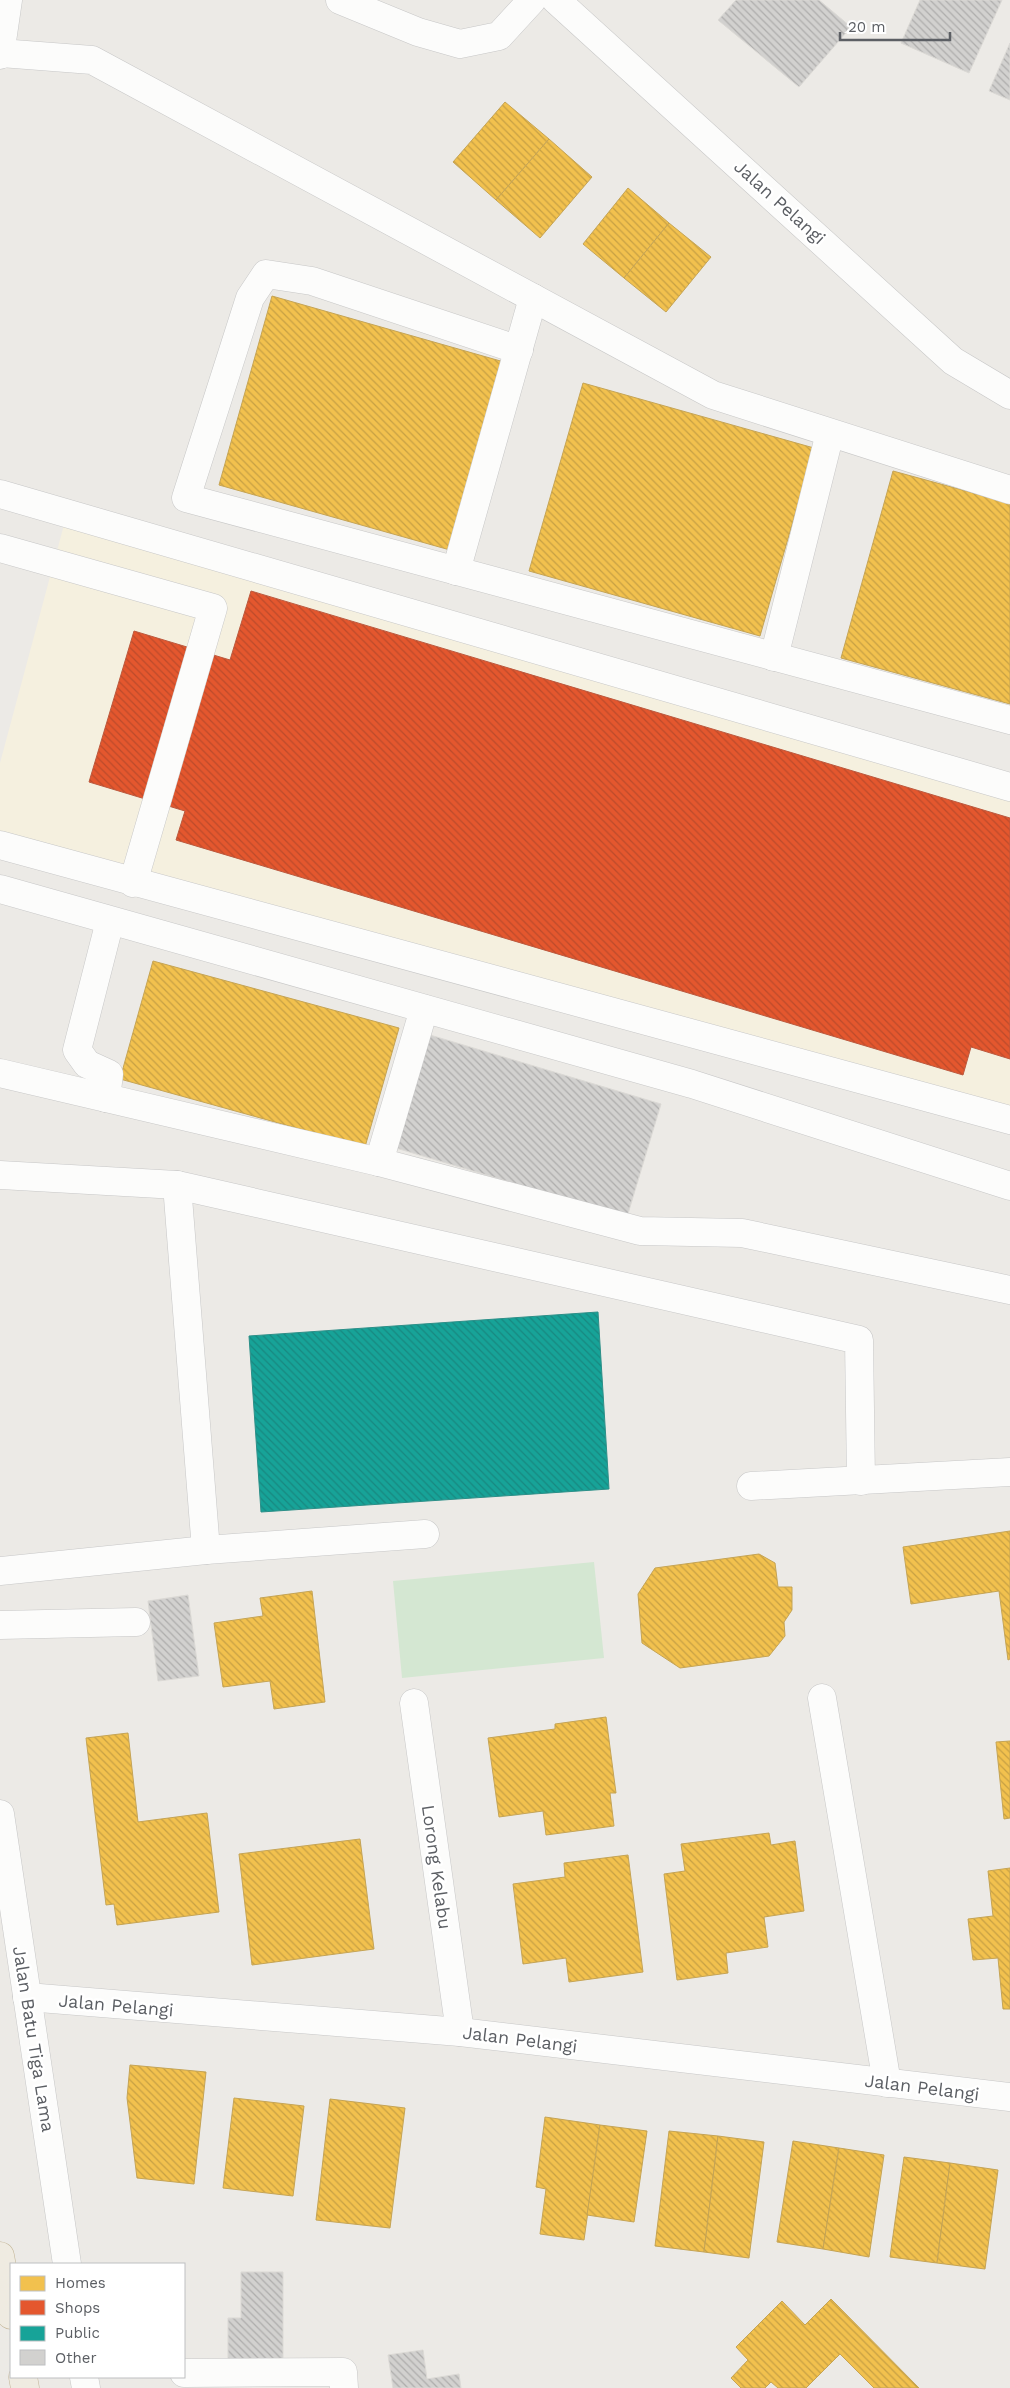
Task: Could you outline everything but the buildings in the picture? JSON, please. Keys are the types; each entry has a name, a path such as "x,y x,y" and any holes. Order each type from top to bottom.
{"highway":[{"path":"0,2256 10,2310"}],"street":[{"path":"8,0 0,54 92,60 713,395 1010,490"},
{"path":"340,0 418,32 460,44 499,36 532,0"},
{"name":"Jalan Pelangi","path":"556,0 953,361 1010,395"},
{"path":"519,350 312,281 266,274 250,298 186,498 1010,720"},
{"path":"456,570 533,298"},
{"path":"774,657 830,433"},
{"path":"0,494 1010,787"},
{"path":"0,548 213,608 133,883"},
{"path":"0,845 133,883 1010,1120"},
{"path":"0,888 110,921 692,1084 1010,1186"},
{"path":"106,1098 109,1074 87,1064 77,1050 110,921"},
{"path":"379,1162 424,1009"},
{"path":"0,1073 379,1162 640,1231 742,1233 1010,1290"},
{"path":"0,1175 177,1185 859,1340 861,1481"},
{"path":"177,1185 206,1550"},
{"path":"751,1486 1010,1472"},
{"path":"0,1570 206,1550 425,1534"},
{"path":"0,1625 136,1622"},
{"path":"822,1698 887,2083"},
{"name":"Lorong Kelabu","path":"414,1703 460,2032"},
{"name":"Jalan Batu Tiga Lama","path":"0,1814 68,2263"},
{"name":"Jalan Pelangi","path":"28,1998 460,2032 1010,2097"},
{"path":"185,2373 343,2372 344,2388"}],"shaded area":[{"path":"65,521 1010,796 1010,1111 0,835 0,763"}],"green space":[{"path":"594,1562 604,1658 402,1678 393,1581"}]}
